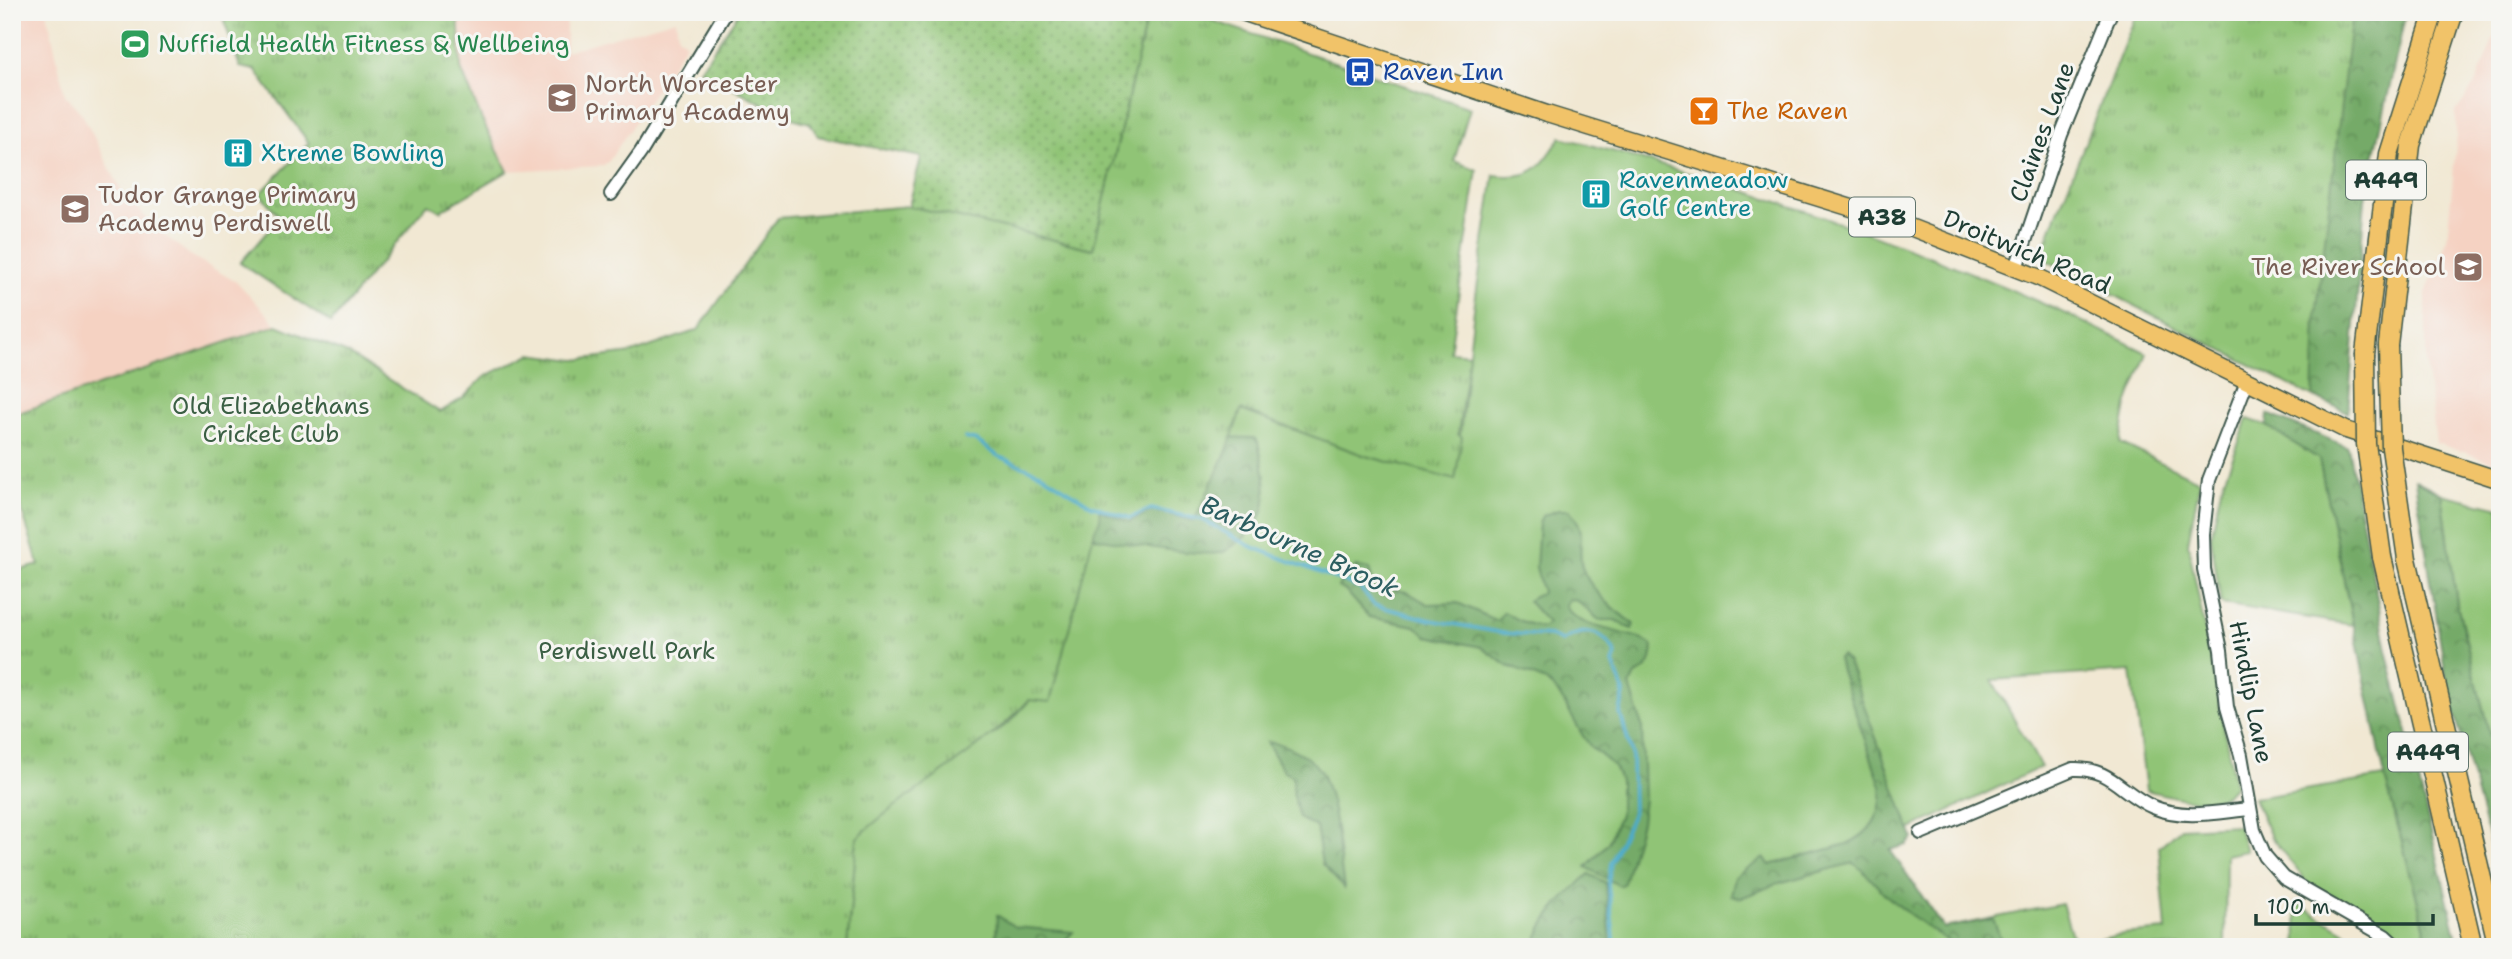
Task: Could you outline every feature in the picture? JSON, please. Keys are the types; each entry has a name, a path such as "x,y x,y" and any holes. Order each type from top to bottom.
{"highway":[{"name":"A449","path":"2434,12 2389,154 2365,354 2366,444 2382,557 2473,947"},
{"name":"A449","path":"2454,12 2411,145 2388,345 2391,448 2407,559 2498,947"}],"main road":[{"name":"Droitwich Road","path":"1242,12 1547,114 1897,222 2016,268 2346,430 2500,480"}],"street":[{"path":"611,194 641,152 726,12"},
{"name":"Claines Lane","path":"2016,268 2061,135 2111,12"},
{"name":"Hindlip Lane","path":"2247,381 2209,480 2203,534 2204,569 2221,650 2227,707 2241,755 2250,809 2265,856 2284,878 2385,936 2397,947"},
{"path":"1921,833 2073,768 2093,768 2151,807 2177,814 2250,809"}],"shaded area":[{"name":"Tudor Grange Primary Academy Perdiswell","path":"12,12 47,12 65,95 82,114 121,190 154,227 190,255 238,283 277,325 12,415"},
{"name":"North Worcester Primary Academy","path":"460,12 566,12 566,51 676,19 678,36 686,43 609,161 602,166 508,171 482,120 461,69"},
{"name":"The River School","path":"2500,22 2500,464 2436,443 2426,362 2426,293 2447,240 2456,145 2456,112 2476,83"}],"green space":[{"path":"221,12 458,12 461,69 482,120 508,171 440,211 428,204 331,323 240,263 280,217 260,194 309,143 255,70 240,67"},
{"path":"739,12 1148,12 1093,249 909,206 921,157 818,136 810,123 785,116 700,70"},
{"name":"Perdiswell Park","path":"1148,12 1187,12 1470,108 1454,161 1477,170 1450,352 1469,354 1458,434 1462,437 1455,480 1366,456 1241,410 1226,453 1194,521 1153,510 1129,522 1099,510 1100,520 1095,529 1050,702 1029,700 989,737 857,838 847,947 12,947 12,572 39,565 12,480 12,415 277,325 348,354 440,412 463,398 484,377 531,354 576,360 632,353 698,330 778,218 909,206 1093,249"},
{"path":"2137,12 2352,12 2316,315 2313,397 2040,257"},
{"path":"2352,12 2406,12 2365,199 2348,412 2313,397 2316,315"},
{"path":"1561,137 1712,180 1860,230 2005,287 2147,353 2127,405 2120,443 2200,481 2188,543 2235,785 2227,794 2206,800 2181,798 2146,790 2131,671 1992,680 2041,767 1904,832 1890,850 1944,928 2062,904 2075,945 2123,934 2166,930 2159,847 2181,828 2238,825 2246,851 2226,855 2225,947 847,947 857,838 884,812 1010,722 1030,700 1065,634 1095,529 1226,453 1241,410 1366,456 1455,479 1474,309 1494,175 1528,173 1542,164"},
{"path":"2268,414 2348,447 2387,650 2459,947 2421,947 2425,929 2385,777 2319,459 2267,426"},
{"path":"2248,419 2267,426 2319,459 2353,625 2221,604 2211,537 2221,488"},
{"path":"1214,437 1254,438 1258,442 1264,470 1264,508 1260,519 1241,540 1225,551 1214,554 1096,538 1083,516"},
{"path":"2415,480 2442,494 2457,604 2500,777 2500,880 2447,684"},
{"path":"2442,494 2500,508 2500,777 2457,604"},
{"path":"1558,510 1569,510 1579,525 1582,567 1591,584 1611,606 1634,624 1632,629 1615,620 1599,620 1577,601 1569,599 1565,605 1581,621 1643,640 1653,646 1649,664 1635,675 1630,685 1642,726 1644,800 1641,822 1624,883 1620,886 1586,867 1608,843 1620,814 1620,781 1614,766 1591,747 1583,736 1559,694 1546,681 1508,666 1481,647 1427,636 1415,626 1369,617 1346,591 1338,587 1345,574 1356,567 1369,569 1374,586 1407,592 1428,604 1458,603 1497,621 1504,612 1542,628 1548,623 1528,601 1542,592 1536,567 1539,523 1542,516"},
{"path":"1841,656 1848,662 1913,838 1907,845 1890,850 1944,928 1993,919 2004,947 1970,948 1954,945 1899,905 1853,863 1779,883 1741,898 1731,896 1735,877 1764,858 1770,865 1847,844 1870,828 1878,813 1881,786 1841,671 1838,659"},
{"path":"1267,742 1298,752 1322,774 1334,816 1344,888 1322,864 1316,827 1299,818 1293,793 1293,777 1283,770"},
{"path":"2385,777 2425,929 2421,947 2410,947 2374,918 2308,884 2271,837 2254,798"},
{"path":"1589,874 1606,883 1611,947 1534,947 1543,925 1564,898"},
{"path":"2296,903 2371,947 2297,947"},
{"path":"997,915 1015,927 1073,932 1059,947 1000,947 996,937"}],"waterway":[{"name":"Barbourne Brook","path":"965,438 977,441 998,456 1040,473 1091,505 1130,518 1151,509 1203,520 1250,546 1360,588 1374,605 1431,620 1503,633 1550,636 1562,641 1586,632 1606,640 1616,655 1613,663 1624,693 1620,713 1632,754 1633,813 1611,863 1608,884 1615,947"}],"place":[{"name":"Nuffield Health Fitness & Wellbeing","path":"135,44"},
{"name":"Raven Inn","path":"1360,72"},
{"name":"North Worcester Primary Academy","path":"562,98"},
{"name":"The Raven","path":"1704,111"},
{"name":"Xtreme Bowling","path":"238,153"},
{"name":"Ravenmeadow Golf Centre","path":"1596,194"},
{"name":"Tudor Grange Primary Academy Perdiswell","path":"75,209"},
{"name":"The River School","path":"2468,267"}],"park label":[{"name":"Old Elizabethans Cricket Club","path":"271,420"}]}
